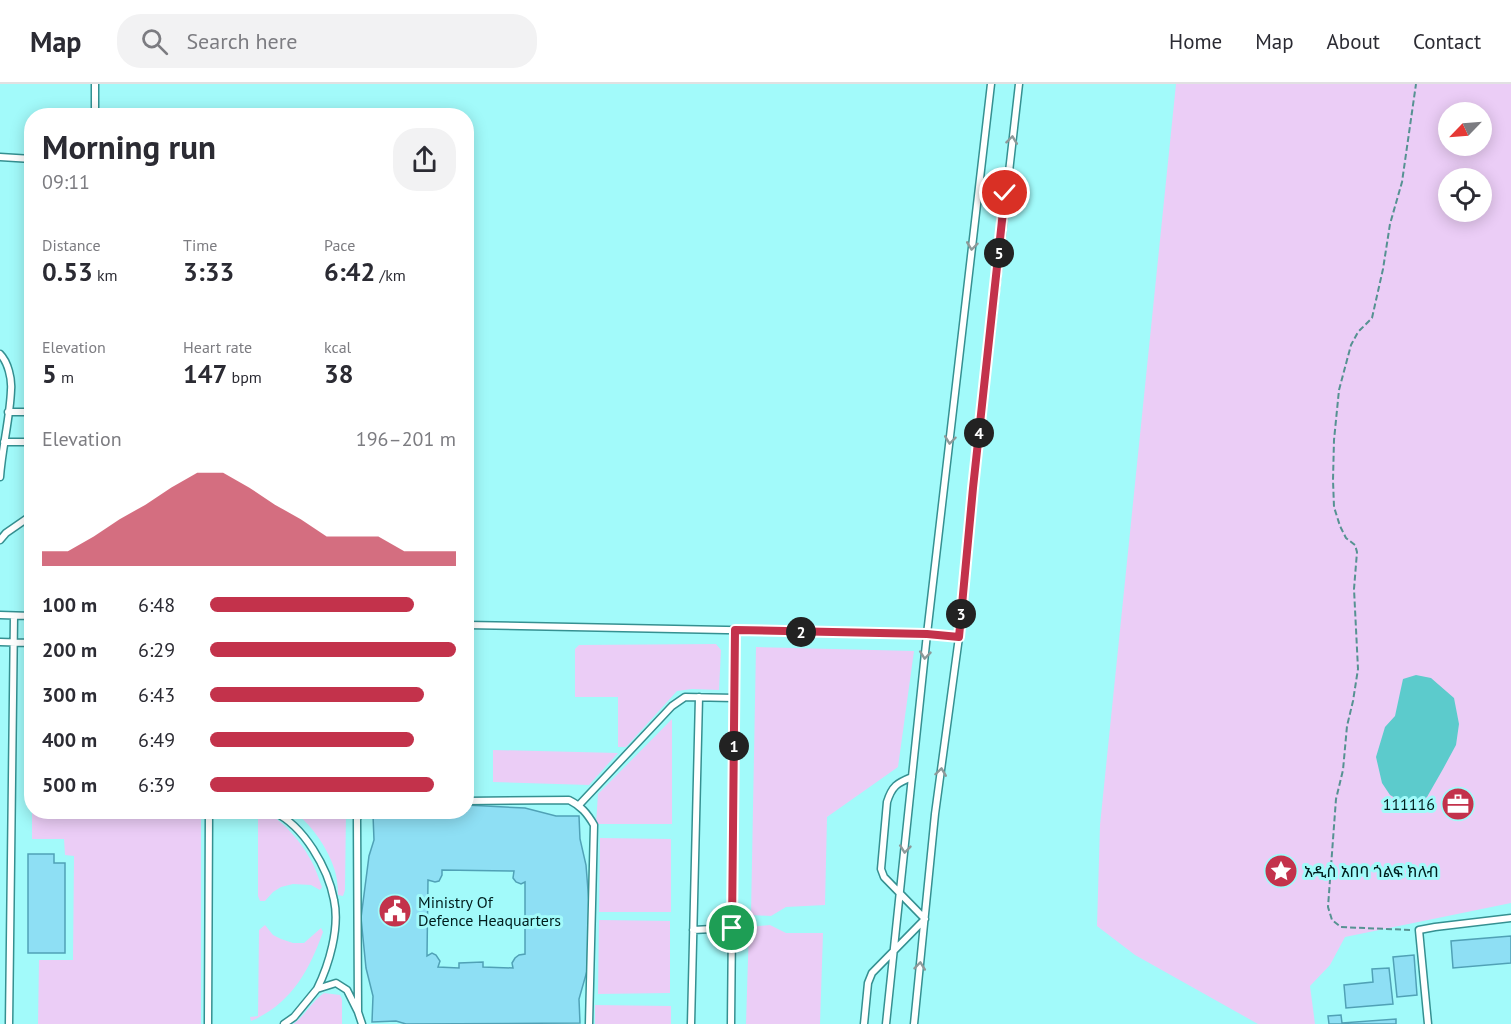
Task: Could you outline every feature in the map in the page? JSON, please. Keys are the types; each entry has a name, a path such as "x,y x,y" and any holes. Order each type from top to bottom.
{"lane":[{"path":"95,84 95,108"},
{"path":"886,1024 927,634 991,84"},
{"path":"914,1024 935,814 959,637 977,453 1019,84"},
{"path":"0,157 24,158"},
{"path":"0,354 4,358 9,373 11,388 0,477"},
{"path":"8,412 24,412"},
{"path":"4,441 24,442"},
{"path":"0,540 24,521"},
{"path":"0,615 24,616"},
{"path":"9,1024 14,616"},
{"path":"474,626 927,634 959,637"},
{"path":"731,1024 735,630"},
{"path":"0,642 24,643"},
{"path":"579,805 672,706 685,697 735,698"},
{"path":"691,1024 699,697"},
{"path":"912,777 896,784 890,792 887,802 881,869 884,877 925,919"},
{"path":"474,801 569,800 579,805 594,825 589,1024"},
{"path":"208,1024 209,819"},
{"path":"284,1024 294,1017 317,989 331,953 335,922 335,901 322,866 310,845 286,819"},
{"path":"357,819 358,1012"},
{"path":"1428,1024 1419,930 1511,918"},
{"path":"864,1024 868,983 872,973 925,919"},
{"path":"693,930 732,928"},
{"path":"317,989 336,983 347,990 362,1024"}],"path":[{"path":"1416,84 1402,182 1390,224 1372,318 1358,332 1351,345 1339,390 1334,450 1334,507 1346,538 1355,545 1358,552 1354,589 1358,669 1347,726 1343,770 1336,799 1328,907 1332,920 1341,927 1419,930"}],"shaded area":[{"name":"አዲስ አበባ ጎልፍ ክለብ","path":"1176,84 1511,84 1511,903 1345,937 1330,965 1310,986 1315,1024 1258,1024 1135,955 1097,926 1100,825"},
{"path":"716,644 721,650 719,690 677,691 626,747 618,747 618,697 575,697 575,649 579,645"},
{"path":"756,647 914,651 898,767 827,817 825,905 786,907 771,916 751,915"},
{"path":"672,719 672,824 596,824 598,794"},
{"path":"493,750 618,753 589,785 493,782"},
{"path":"32,819 201,819 201,1024 38,1024 39,960 73,960 74,856 65,855 64,839 32,839"},
{"path":"258,819 277,819 306,851 322,887 320,890 311,885 293,884 281,887 265,901 260,901 258,896"},
{"path":"303,819 346,819 343,896 338,895 332,862"},
{"path":"600,838 671,839 671,912 599,912"},
{"path":"599,920 670,921 670,993 598,994"},
{"path":"265,925 273,935 293,943 304,943 321,928 323,932 305,973 297,985 277,1005 251,1021 250,1017 258,1016 259,930"},
{"path":"770,925 786,933 823,933 820,1024 746,1024 749,927"},
{"path":"324,993 340,995 342,1024 293,1024 315,1001"},
{"path":"595,1005 671,1006 671,1024 595,1024"}],"water":[{"path":"1416,675 1431,678 1454,698 1459,724 1456,745 1427,797 1418,804 1404,803 1390,795 1382,783 1376,757 1385,727 1395,716 1403,679"}],"building":[{"name":"Ministry Of Defence Heaquarters","path":"474,805 525,808 556,816 579,816 589,903 587,971 579,999 580,1023 406,1024 396,1021 372,1022 373,996 366,968 361,918 369,856 374,840 373,819 474,819","holes":["442,870 514,871 513,878 521,884 525,882 525,954 515,958 512,963 513,968 483,967 483,962 459,963 459,968 438,967 440,961 436,955 432,953 427,956 428,880 439,881"]},
{"path":"28,854 54,854 54,863 65,863 65,953 28,953"},
{"path":"1511,936 1511,963 1453,968 1451,941"},
{"path":"1414,955 1417,995 1397,997 1393,957"},
{"path":"1389,968 1393,1004 1346,1008 1344,985 1373,982 1372,969"},
{"path":"1341,1015 1342,1023 1396,1019 1396,1024 1329,1024 1328,1016"}],"place":[{"name":"111116","path":"1458,804"},
{"name":"አዲስ አበባ ጎልፍ ክለብ","path":"1281,871"},
{"name":"Ministry Of Defence Heaquarters","path":"395,911"}],"route":[{"path":"732,928 735,630 927,634 959,637 1005,193"}]}
